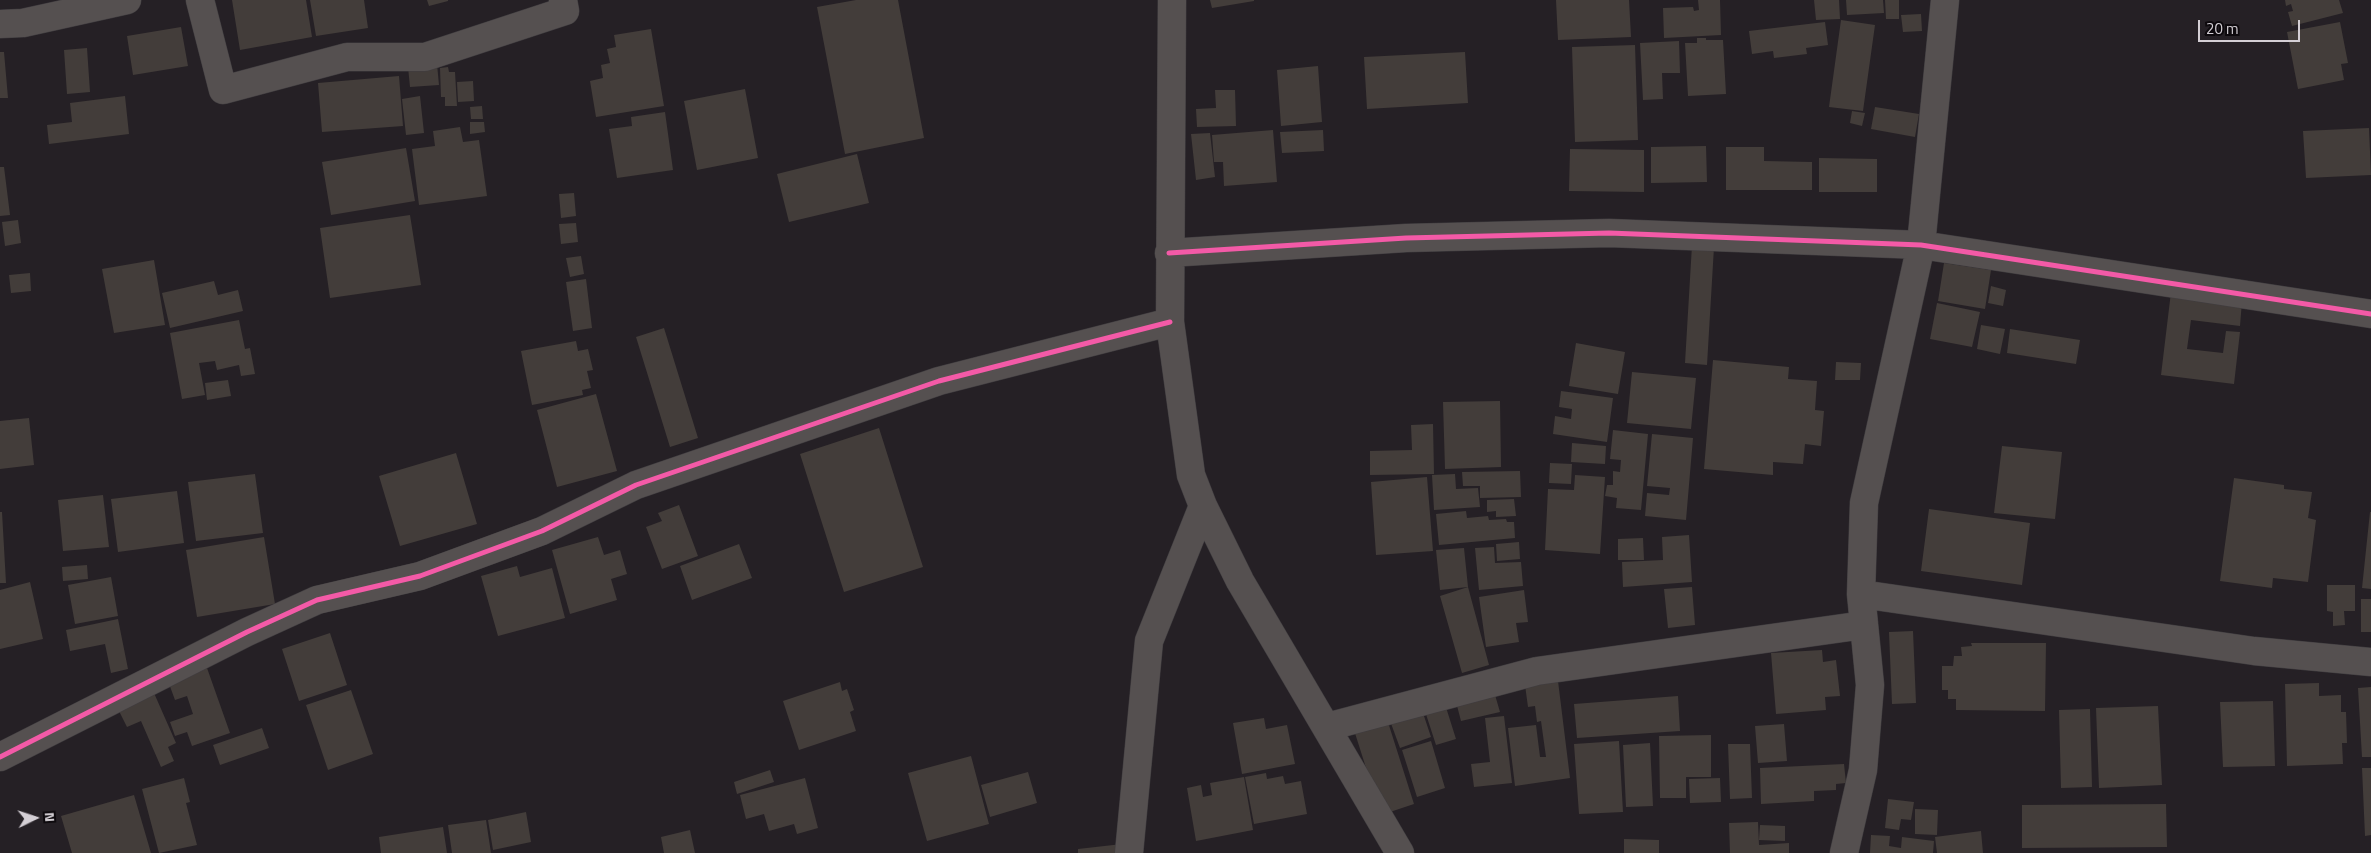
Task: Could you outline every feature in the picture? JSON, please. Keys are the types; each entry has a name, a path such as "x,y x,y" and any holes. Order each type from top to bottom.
{"street":[{"path":"0,24 23,22 127,0"},
{"path":"200,0 223,90 346,57 425,56 565,11 564,0"},
{"path":"1172,0 1170,322 1191,475 1203,506 1240,581 1400,853"},
{"path":"1844,853 1864,770 1870,685 1862,594 1864,503 1921,245 1946,0"},
{"path":"1169,253 1406,238 1609,233 1921,245 2371,314"},
{"path":"0,757 247,632 317,600 420,576 542,531 636,485 939,381 1170,322"},
{"path":"1129,853 1148,641 1203,506"},
{"path":"1862,594 2254,651 2371,662"},
{"path":"1327,727 1537,671 1864,624"}],"building":[{"path":"232,0 306,0 312,37 240,50"},
{"path":"310,0 364,0 368,28 316,36"},
{"path":"427,0 448,0 448,1 429,6"},
{"path":"856,0 898,0 924,138 845,154 817,7"},
{"path":"1210,0 1254,0 1254,1 1212,8"},
{"path":"1556,0 1629,0 1631,37 1558,40"},
{"path":"1698,0 1720,0 1721,35 1664,38 1663,8 1693,7 1694,11 1699,10"},
{"path":"1814,0 1839,0 1840,19 1816,20"},
{"path":"1846,0 1883,0 1884,13 1847,15"},
{"path":"1885,0 1899,0 1899,19 1886,19"},
{"path":"2285,0 2339,0 2343,13 2292,26 2288,12 2293,11 2291,4 2286,6"},
{"path":"1921,14 1922,31 1903,32 1901,15"},
{"path":"1841,20 1875,25 1863,111 1829,107"},
{"path":"1825,22 1828,45 1806,48 1807,54 1774,58 1773,51 1752,54 1749,31"},
{"path":"2340,22 2348,63 2341,64 2344,80 2298,89 2287,32"},
{"path":"181,27 188,66 133,75 127,36"},
{"path":"651,29 664,106 596,117 590,81 603,78 601,65 610,63 607,49 616,47 614,35"},
{"path":"1697,38 1723,40 1726,94 1688,96 1685,43 1697,43"},
{"path":"1679,41 1680,73 1662,73 1663,99 1643,100 1640,43"},
{"path":"1635,45 1638,140 1575,142 1572,47"},
{"path":"87,48 90,92 67,94 64,50"},
{"path":"0,52 4,52 8,98 0,98"},
{"path":"1465,52 1468,103 1367,109 1364,57"},
{"path":"437,64 439,85 410,87 408,67"},
{"path":"1318,66 1322,122 1281,126 1277,70"},
{"path":"448,67 449,72 455,72 457,106 445,106 445,97 441,97 440,68"},
{"path":"399,76 403,126 322,132 318,83"},
{"path":"473,81 474,101 458,102 457,82"},
{"path":"745,89 758,158 697,170 684,101"},
{"path":"1215,90 1235,90 1236,126 1197,127 1196,109 1216,108"},
{"path":"125,96 129,134 49,144 47,125 72,122 70,103"},
{"path":"420,96 424,133 406,135 402,99"},
{"path":"482,106 483,119 471,119 470,107"},
{"path":"1875,107 1919,114 1915,137 1871,129"},
{"path":"1852,111 1865,113 1862,126 1850,123"},
{"path":"665,112 673,170 617,178 609,129 632,126 631,117"},
{"path":"470,122 484,122 485,132 470,134"},
{"path":"460,127 463,142 479,140 487,196 419,205 412,149 435,146 433,131"},
{"path":"2369,128 2371,175 2306,178 2303,131"},
{"path":"1273,130 1277,182 1224,186 1223,162 1214,162 1212,135"},
{"path":"1323,130 1324,151 1282,153 1280,132"},
{"path":"1210,133 1215,177 1196,180 1191,134"},
{"path":"1706,146 1707,182 1651,183 1651,147"},
{"path":"1726,147 1764,147 1764,161 1812,162 1812,190 1726,190"},
{"path":"406,148 415,201 331,215 322,162"},
{"path":"1570,149 1644,150 1644,192 1569,191"},
{"path":"857,154 869,203 789,222 777,174"},
{"path":"1819,158 1877,159 1877,192 1819,192"},
{"path":"0,167 4,167 10,215 0,216"},
{"path":"574,193 576,216 561,218 559,194"},
{"path":"410,215 421,285 330,298 320,228"},
{"path":"18,220 21,243 5,246 2,222"},
{"path":"576,223 578,242 561,244 559,224"},
{"path":"1692,245 1714,247 1707,365 1685,363"},
{"path":"581,256 584,274 570,277 566,258"},
{"path":"154,260 165,325 114,333 102,269"},
{"path":"1944,263 1991,270 1985,309 1938,301"},
{"path":"30,273 31,291 11,293 9,275"},
{"path":"586,279 592,328 573,331 566,282"},
{"path":"214,281 218,295 238,290 243,311 170,328 162,293"},
{"path":"1991,286 2006,290 2003,306 1988,303"},
{"path":"2171,292 2242,301 2240,326 2191,320 2187,349 2223,353 2226,331 2240,332 2234,384 2161,375"},
{"path":"1937,303 1980,312 1972,347 1930,339"},
{"path":"239,320 245,349 250,348 255,374 241,376 239,365 217,370 215,361 199,363 205,395 182,399 170,333"},
{"path":"1981,325 2005,329 2000,354 1977,349"},
{"path":"664,328 698,438 670,447 636,337"},
{"path":"2010,329 2080,340 2076,364 2007,353"},
{"path":"576,341 578,351 588,349 593,370 587,371 591,388 582,390 583,395 532,405 521,351"},
{"path":"1576,343 1625,352 1618,394 1569,386"},
{"path":"1713,360 1789,367 1788,379 1817,381 1815,410 1824,411 1821,446 1805,444 1803,464 1773,462 1773,475 1704,469"},
{"path":"1836,362 1861,363 1860,380 1835,380"},
{"path":"1632,372 1696,378 1691,429 1627,423"},
{"path":"228,380 231,396 207,400 205,383"},
{"path":"1561,391 1613,398 1607,442 1553,434 1555,416 1571,419 1572,409 1559,407"},
{"path":"596,394 617,471 557,487 537,410"},
{"path":"1500,401 1501,467 1445,469 1443,402"},
{"path":"29,418 34,465 0,469 0,421"},
{"path":"1433,424 1434,474 1370,475 1370,451 1412,450 1411,425"},
{"path":"879,428 923,567 844,592 800,454"},
{"path":"1613,430 1648,434 1641,510 1616,508 1617,498 1605,496 1607,485 1613,485 1613,471 1620,472 1621,460 1610,459"},
{"path":"1652,434 1693,438 1686,520 1645,516 1647,493 1669,495 1670,488 1647,486"},
{"path":"1572,443 1606,446 1605,464 1571,462"},
{"path":"2002,446 2062,452 2055,519 1994,513"},
{"path":"456,453 477,524 400,546 379,476"},
{"path":"1550,463 1572,464 1571,484 1549,483"},
{"path":"1520,471 1521,497 1480,498 1480,486 1463,486 1462,472"},
{"path":"255,474 263,533 196,541 188,482"},
{"path":"1455,474 1456,489 1478,488 1480,507 1434,510 1432,475"},
{"path":"1575,475 1605,477 1600,554 1545,550 1548,489 1574,490"},
{"path":"1427,477 1433,551 1376,555 1371,482"},
{"path":"2234,478 2284,485 2284,489 2312,492 2308,518 2316,520 2308,582 2273,578 2272,588 2220,581"},
{"path":"177,491 184,543 118,552 111,499"},
{"path":"103,495 109,547 63,551 58,500"},
{"path":"1514,499 1516,516 1496,517 1496,511 1487,512 1487,500"},
{"path":"679,505 698,556 662,569 646,527 662,521 658,513"},
{"path":"1929,509 2030,523 2022,585 1921,571"},
{"path":"1466,511 1467,518 1488,516 1489,520 1506,519 1507,522 1514,522 1515,538 1439,545 1436,514"},
{"path":"0,512 2,512 6,583 0,583"},
{"path":"2371,512 2371,589 2362,588"},
{"path":"1689,535 1692,582 1623,587 1622,562 1663,560 1662,537"},
{"path":"264,537 275,604 197,617 186,550"},
{"path":"598,537 604,555 620,550 627,574 611,579 617,600 570,614 552,550"},
{"path":"1643,538 1644,560 1618,560 1618,539"},
{"path":"1519,542 1520,559 1497,561 1496,544"},
{"path":"739,544 752,578 692,600 680,566"},
{"path":"1494,547 1495,563 1521,562 1523,586 1479,590 1475,548"},
{"path":"1464,548 1468,587 1440,590 1436,550"},
{"path":"87,565 88,579 63,581 62,567"},
{"path":"517,566 520,577 552,568 565,618 498,636 481,576"},
{"path":"111,577 118,616 75,624 68,585"},
{"path":"30,582 43,639 0,649 0,590"},
{"path":"2327,585 2355,585 2355,611 2344,611 2345,625 2333,626 2333,612 2327,611"},
{"path":"1468,587 1489,665 1462,673 1440,596"},
{"path":"1692,587 1695,625 1668,628 1664,589"},
{"path":"1524,590 1528,622 1516,623 1519,642 1486,647 1479,597"},
{"path":"2361,599 2371,599 2371,632 2361,632"},
{"path":"118,619 128,669 111,673 105,644 70,651 66,630"},
{"path":"1913,631 1916,703 1892,704 1889,632"},
{"path":"330,633 347,685 299,701 282,649"},
{"path":"1971,643 2046,643 2045,711 1956,710 1956,699 1948,699 1948,690 1942,690 1942,666 1953,666 1954,656 1962,656 1961,647 1972,646"},
{"path":"1822,650 1823,662 1836,660 1840,696 1825,697 1826,710 1776,714 1771,653"},
{"path":"207,668 230,733 192,746 187,732 175,736 170,722 193,714 187,696 175,700 168,681"},
{"path":"1558,681 1570,778 1515,786 1508,728 1536,725 1540,757 1546,757 1541,721 1537,722 1535,706 1528,707 1525,685"},
{"path":"840,682 842,691 847,689 854,710 850,712 856,731 799,750 783,701"},
{"path":"2319,683 2319,696 2341,695 2341,712 2346,712 2347,743 2342,743 2343,764 2287,766 2285,684"},
{"path":"2371,687 2371,757 2362,757 2358,688"},
{"path":"1493,688 1500,712 1461,721 1455,698"},
{"path":"351,690 373,754 328,770 306,705"},
{"path":"154,693 176,743 168,747 174,761 161,767 141,721 127,727 118,709"},
{"path":"1678,696 1680,731 1577,738 1574,704"},
{"path":"1444,701 1456,739 1436,745 1424,708"},
{"path":"2273,701 2275,766 2223,767 2220,702"},
{"path":"2158,706 2162,785 2099,788 2096,708"},
{"path":"1421,707 1431,737 1400,748 1389,718"},
{"path":"2090,709 2092,787 2061,788 2059,710"},
{"path":"1504,716 1512,783 1474,787 1471,764 1490,762 1485,718"},
{"path":"1264,718 1266,729 1287,725 1295,764 1242,774 1233,723"},
{"path":"1387,719 1414,804 1381,815 1354,730"},
{"path":"1784,724 1787,761 1758,763 1755,726"},
{"path":"262,728 269,748 220,765 213,745"},
{"path":"1711,735 1711,777 1686,777 1686,798 1660,798 1659,736"},
{"path":"1431,741 1445,788 1417,797 1402,750"},
{"path":"1619,741 1623,812 1579,814 1574,744"},
{"path":"1650,743 1653,806 1626,807 1623,745"},
{"path":"1728,744 1750,744 1752,798 1730,799"},
{"path":"971,756 989,824 927,841 908,773"},
{"path":"1844,764 1846,783 1836,784 1836,790 1814,791 1814,801 1761,804 1760,768"},
{"path":"2362,768 2371,768 2371,835 2365,836"},
{"path":"770,770 774,782 737,794 734,782"},
{"path":"1028,772 1037,803 990,817 981,785"},
{"path":"1266,773 1267,779 1283,776 1285,784 1301,781 1307,814 1254,824 1245,777"},
{"path":"1244,777 1253,830 1196,841 1187,788 1201,785 1203,797 1212,795 1210,783"},
{"path":"184,778 190,802 186,803 197,845 159,853 142,789"},
{"path":"805,778 818,828 797,834 794,824 769,831 764,814 746,819 740,795"},
{"path":"1720,778 1721,802 1690,803 1689,779"},
{"path":"134,795 151,853 72,853 61,816"},
{"path":"1888,799 1914,802 1911,820 1901,819 1899,830 1885,828"},
{"path":"2166,804 2167,847 2022,848 2022,805"},
{"path":"1915,809 1938,810 1937,835 1915,834"},
{"path":"526,812 531,842 493,850 488,820"},
{"path":"486,820 491,853 452,853 448,825"},
{"path":"1758,822 1759,845 1789,843 1789,853 1730,853 1729,823"},
{"path":"1760,825 1785,826 1785,841 1759,840"},
{"path":"443,827 447,853 381,853 379,837"},
{"path":"690,830 695,853 664,853 661,837"},
{"path":"1981,831 1983,853 1937,853 1935,837"},
{"path":"1871,835 1890,836 1889,846 1901,848 1902,837 1934,841 1933,853 1870,853"},
{"path":"1624,839 1659,840 1659,853 1624,853"},
{"path":"1122,844 1123,853 1078,853 1078,849"}],"cycle path":[{"path":"1169,253 1406,238 1609,233 1921,245 2371,314"},
{"path":"0,757 247,632 317,600 420,576 542,531 636,485 939,381 1170,322"}]}
